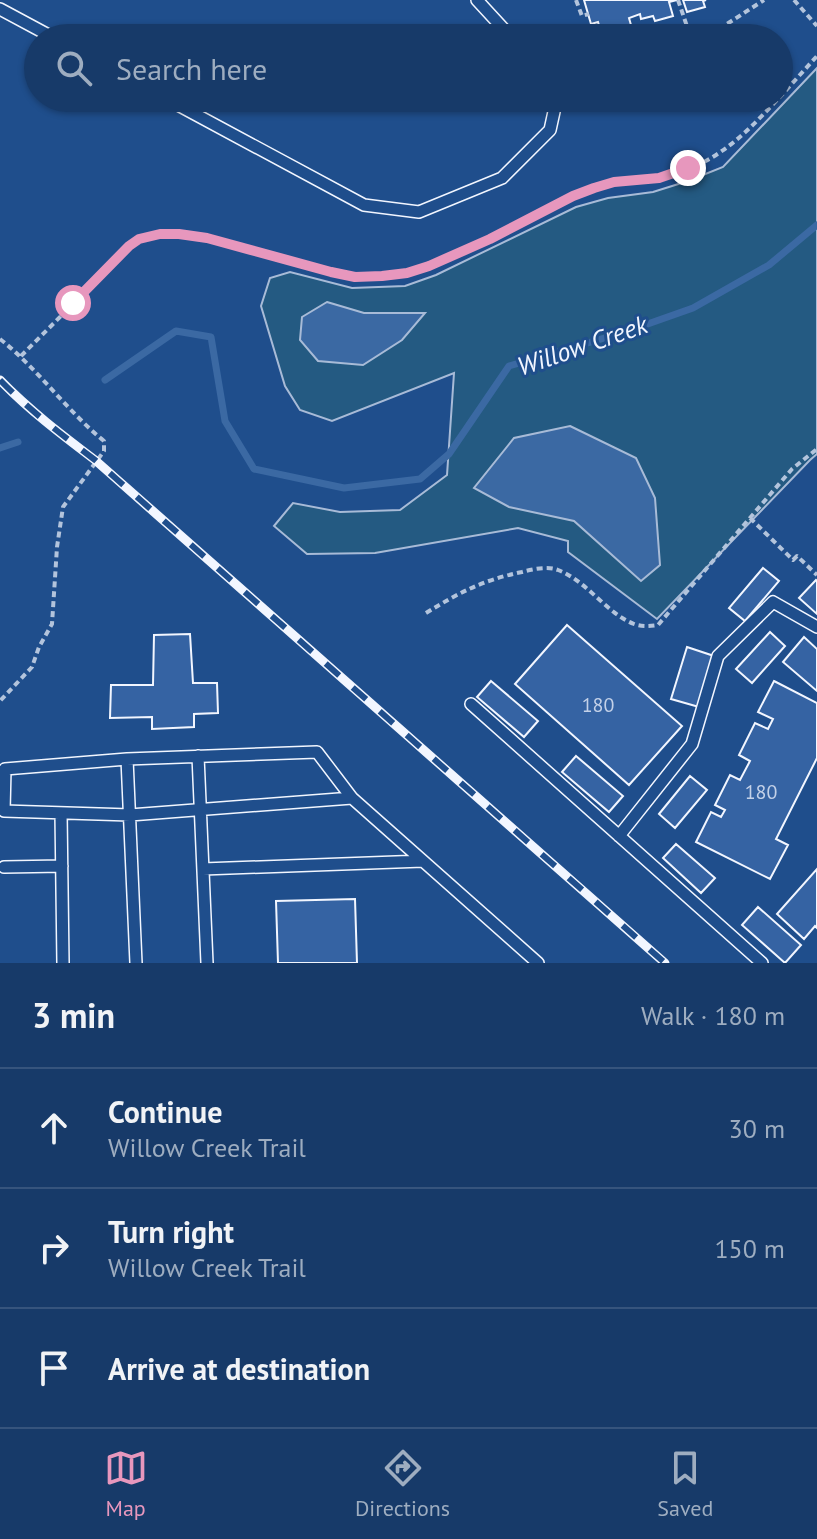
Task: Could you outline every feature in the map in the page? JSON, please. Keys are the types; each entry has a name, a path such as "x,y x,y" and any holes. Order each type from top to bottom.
{"lane":[{"path":"477,0 499,24"},
{"path":"0,9 28,24"},
{"path":"191,112 364,205 419,212 502,178 550,130 554,112"},
{"path":"619,836 692,744 718,656 773,602 817,627"},
{"path":"471,704 762,963"},
{"path":"352,798 130,815 4,811 5,769 127,759 317,752 352,798 538,963"},
{"path":"198,756 207,963"},
{"path":"127,759 136,963"},
{"path":"61,813 63,963"},
{"path":"203,869 423,861"},
{"path":"4,867 62,866"}],"path":[{"path":"576,0 582,16 589,14"},
{"path":"678,0 686,24"},
{"path":"727,24 764,0"},
{"path":"794,0 817,26"},
{"path":"793,83 817,56"},
{"path":"21,356 139,239 160,234 207,238 355,277 407,273 464,251 573,196 614,182 659,178 709,159 742,137 766,112"},
{"path":"0,339 21,356 81,422 104,441 104,451 63,507 52,624 32,667 0,701"},
{"path":"426,613 461,591 495,577 556,568 577,580 622,618 636,625 658,625 792,469 817,449"},
{"path":"750,518 793,560 797,556 817,575"}],"shaded area":[{"path":"817,68 817,454 657,619 568,552 568,541 518,528 375,553 307,554 274,526 293,503 340,512 400,510 447,475 454,373 332,421 300,410 285,386 261,306 270,278 290,272 352,288 405,286 436,275 576,207 608,198 653,192 723,167 775,112 793,112 793,93"},
{"path":"327,302 364,313 425,313 402,340 363,365 318,361 300,340 302,317"},
{"path":"570,426 636,458 655,498 660,565 641,581 574,521 509,507 474,488 514,438"}],"building":[{"path":"584,0 677,0 669,2 673,16 655,21 653,16 641,19 640,14 629,18 631,24 591,24"},
{"path":"683,0 706,0 703,1 705,7 687,12"},
{"path":"763,568 779,581 745,621 729,608"},
{"path":"817,581 817,614 799,598"},
{"path":"567,625 682,726 629,785 515,684"},
{"path":"770,632 785,646 752,683 736,669"},
{"path":"190,634 193,683 217,683 218,713 194,714 194,727 152,729 152,717 110,718 111,685 153,685 154,635"},
{"path":"804,637 817,649 817,691 783,662"},
{"path":"687,647 714,656 699,707 671,699"},
{"path":"491,681 538,721 524,737 477,697"},
{"path":"774,681 817,703 817,758 776,839 788,845 770,879 696,842 711,812 721,817 725,810 715,805 730,775 740,780 750,761 739,755 755,723 768,729 773,719 758,712"},
{"path":"576,756 623,796 609,812 562,772"},
{"path":"690,776 707,790 675,828 659,814"},
{"path":"676,844 715,878 701,893 663,858"},
{"path":"817,869 817,928 815,926 804,939 777,914"},
{"path":"355,899 357,963 278,963 276,901"},
{"path":"758,907 801,945 785,963 742,925"}],"waterway":[{"name":"Willow Creek","path":"105,380 176,331 211,337 225,421 254,469 344,488 420,479 449,454 509,366 625,332 693,308 769,265 817,225"},
{"name":"Willow Creek","path":"0,448 18,442"}],"railway":[{"path":"0,380 34,412 95,460 665,963"}],"route":[{"path":"73,303 129,246 139,239 160,234 207,238 355,277 407,273 490,239 594,188 614,182 659,178 688,168"}]}
